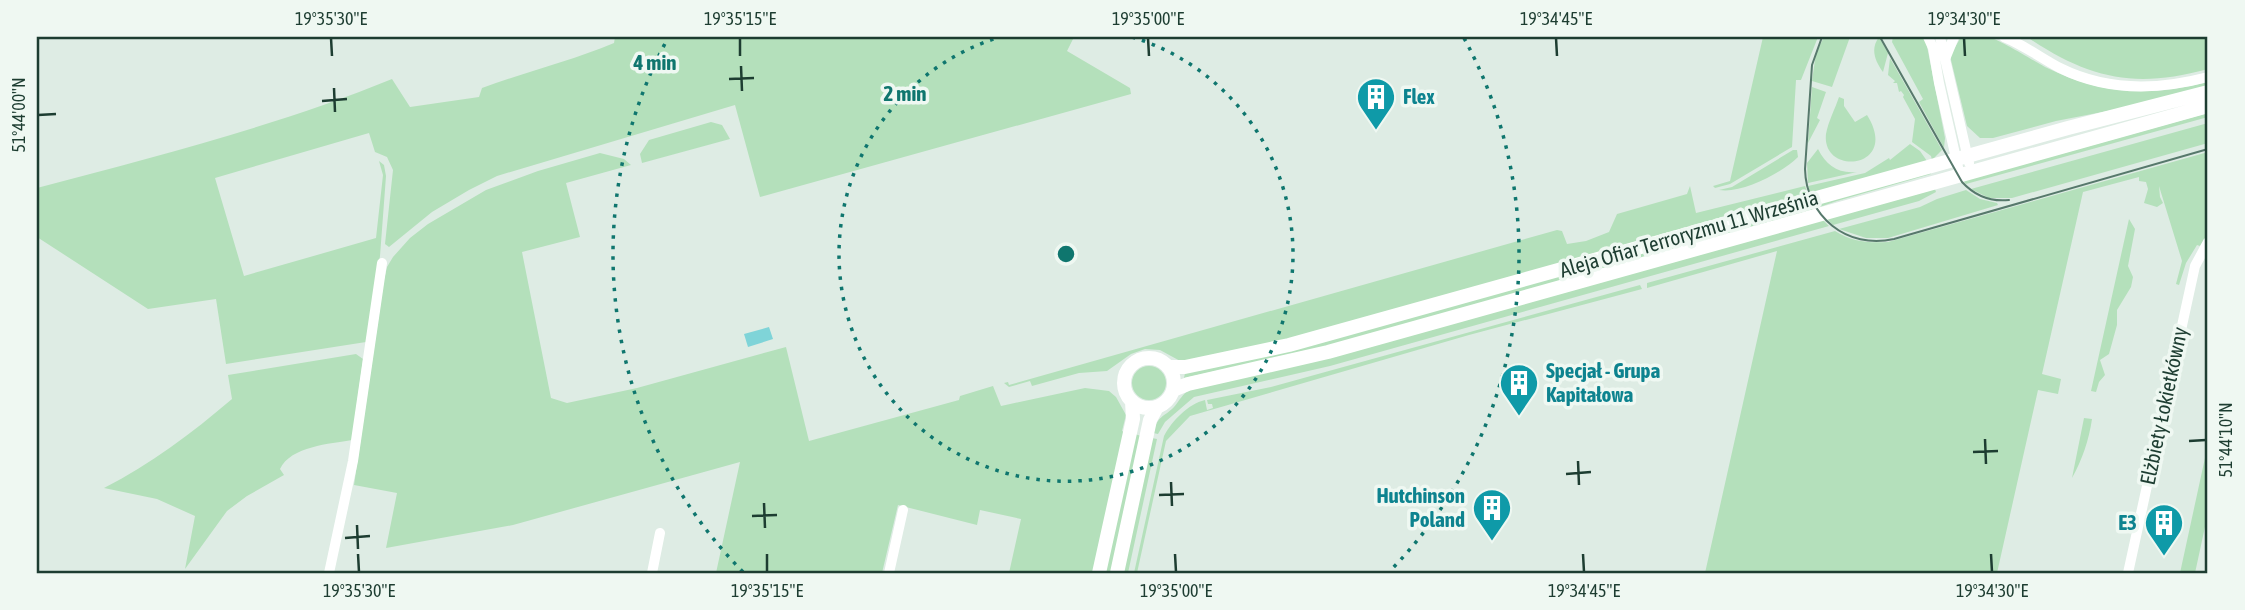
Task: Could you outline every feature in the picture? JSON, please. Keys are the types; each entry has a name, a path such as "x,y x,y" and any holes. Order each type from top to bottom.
{"street":[{"path":"1928,37 1966,174"},
{"path":"1940,37 1962,158"},
{"path":"1945,59 1954,37"},
{"path":"2004,37 2019,41 2064,70 2117,86 2155,87 2208,76"},
{"name":"Aleja Ofiar Terroryzmu 11 Września","path":"1168,367 1185,368 1289,345 2208,92"},
{"name":"Aleja Ofiar Terroryzmu 11 Września","path":"1173,390 1188,384 1328,352 2208,106"},
{"name":"Elżbiety Łokietkówny","path":"2128,573 2193,273 2208,242"},
{"path":"329,573 355,454 383,262"},
{"path":"1100,573 1133,419 1132,401 1125,387 1129,368 1147,358 1156,359 1168,367 1175,382 1169,399 1157,407 1149,424 1117,573"},
{"path":"1132,401 1143,407 1157,407"},
{"path":"888,573 903,510"},
{"path":"652,573 660,533"}],"green space":[{"path":"615,37 1074,37 1067,51 1130,88 1131,94 760,197 735,105 497,176 432,212 389,247 385,244 393,170 387,157 375,152 369,133 215,178 244,276 376,238 383,175 379,161 384,165 386,176 380,256 366,342 226,364 216,299 148,309 37,237 37,188 261,126 392,79 410,107 479,97 482,88 614,43"},
{"path":"1763,37 1818,37 1801,80 1796,80 1792,147 1730,184 1715,188 1713,186 1730,181"},
{"path":"1824,37 1850,37 1832,87 1812,81 1816,53"},
{"path":"1879,37 1888,53 1883,72 1875,55"},
{"path":"1893,37 1923,37 1926,41 1945,138 1944,148 1919,102 1923,99 1892,42"},
{"path":"1961,37 1993,38 2045,67 2106,88 2125,91 2165,90 2208,82 2208,86 1993,138 1980,138 1967,126 1951,60 1951,54"},
{"path":"2027,37 2208,37 2208,69 2158,78 2113,76 2071,63"},
{"path":"1890,58 1942,150 1932,160 1931,156 1912,142 1915,119 1904,95 1899,92 1897,83 1893,83 1895,81 1888,75"},
{"path":"1812,87 1826,92 1817,118 1820,120 1808,143"},
{"path":"1839,97 1844,99 1844,106 1855,122 1867,115 1875,133 1874,147 1868,156 1857,161 1835,157 1828,148 1827,129"},
{"path":"2208,113 2208,117 1966,184 1963,181"},
{"path":"711,122 722,125 730,139 642,163 640,154 649,140"},
{"path":"2208,123 2208,143 2012,198 1989,198 1971,189"},
{"path":"1910,144 1920,151 1927,161 1810,194 1808,186 1865,173 1889,158 1890,160"},
{"path":"1818,149 1833,167 1844,172 1857,172 1808,183 1807,163"},
{"path":"1797,150 1798,157 1772,176 1739,189 1719,190 1732,187"},
{"path":"2208,152 2208,235 2200,246 2197,245 2186,263 2179,285 2176,284 2182,261 2159,186 2163,203 2157,207 2144,203 2148,189 2146,182 2139,181 2139,177 2083,192 2042,374 2061,379 2058,394 2038,390 1997,573 1705,573 1777,251 1647,288 1647,283 1835,231 1860,241 1888,242"},
{"path":"600,153 624,159 631,165 566,183 580,237 522,252 551,398 567,403 637,388 786,347 809,441 959,400 960,396 993,386 1001,406 1085,388 1109,391 1116,397 1126,415 1093,573 1009,573 1021,519 980,510 977,525 898,505 882,573 716,573 740,462 513,525 386,548 397,493 354,485 387,267 410,238 428,224 486,190"},
{"path":"1930,172 1931,174 1785,219 1326,347 1184,378 1185,373"},
{"path":"1690,186 1696,213 1805,186 1808,194 1288,339 1182,362 1160,350 1145,349 1131,354 1107,371 1079,373 1032,386 1030,381 1009,387 1004,383 1008,382 1009,385 1557,230 1562,231 1567,244 1586,241 1609,232 1617,214 1687,194"},
{"path":"1935,189 1936,192 1919,201 1833,225 1827,219"},
{"path":"1966,190 1980,199 1998,205 1888,238 1866,238 1839,229 1920,207"},
{"path":"2129,219 2135,229 2128,266 2133,277 2131,287 2117,310 2117,325 2109,354 2100,360 2105,375 2096,392 2091,391"},
{"path":"1823,220 1829,226 1330,366 1194,397 1165,422 1158,434 1153,433 1159,420 1190,390 1329,358"},
{"path":"1640,285 1642,289 1469,335 1190,416 1166,441 1137,573 1134,573 1164,436 1176,419 1193,405 1205,400 1207,410 1213,408 1207,400 1271,387"},
{"path":"356,354 363,359 352,440 312,447 285,461 280,469 284,475 227,511 185,569 195,516 157,499 104,488 171,447 232,399 228,375"},
{"path":"1149,366 1161,371 1166,383 1161,395 1149,400 1137,395 1132,383 1137,371"},
{"path":"2084,418 2092,419 2091,427 2085,450 2072,478"},
{"path":"1135,434 1141,436 1111,573 1105,573"},
{"path":"1152,438 1157,439 1128,573 1123,573"},
{"path":"2208,444 2208,513 2195,573 2180,573"}],"water":[{"path":"769,327 773,339 748,347 744,334"}],"tram line":[{"path":"1822,37 1812,65 1805,169 1807,186 1821,215 1832,226 1860,239 1894,239 2208,149"},
{"path":"1880,37 1962,182 1983,197 2009,200"}],"place":[{"name":"Flex","path":"1376,131"},
{"name":"Specjał - Grupa Kapitałowa","path":"1519,417"},
{"name":"Hutchinson Poland","path":"1492,542"},
{"name":"E3","path":"2164,557"}]}
